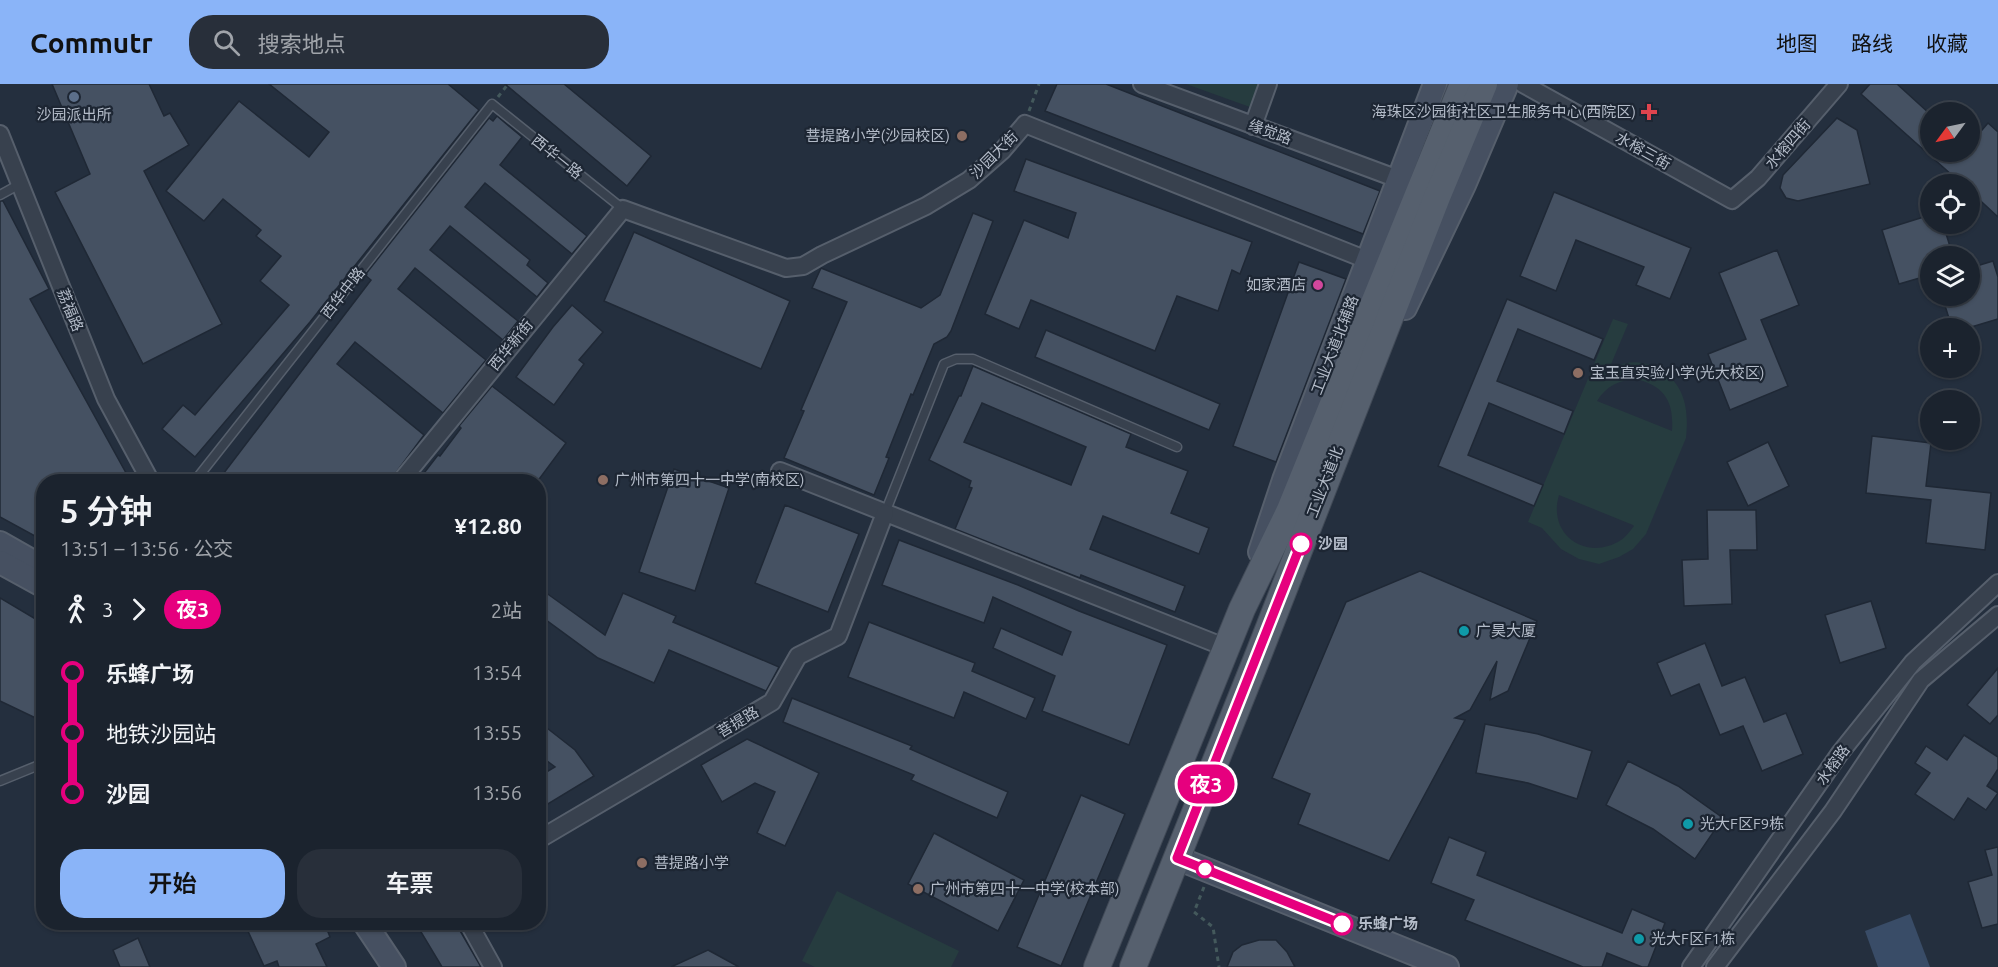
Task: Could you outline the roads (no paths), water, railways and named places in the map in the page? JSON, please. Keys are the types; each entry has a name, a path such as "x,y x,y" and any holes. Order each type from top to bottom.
{"main road":[{"name":"工业大道北辅路","path":"1242,609 1284,480 1435,84"},
{"path":"1425,200 1463,84"},
{"path":"1425,200 1484,84"},
{"path":"1364,379 1401,317 1464,184 1507,84"},
{"name":"工业大道北","path":"1132,967 1259,653 1364,379 1425,200"},
{"name":"工业大道北","path":"1097,967 1242,609 1290,510 1425,200"},
{"path":"0,543 36,563"},
{"path":"0,562 36,582"},
{"path":"1177,858 1447,967"},
{"path":"369,930 394,967"},
{"path":"386,930 411,967"}],"street":[{"name":"缘觉路","path":"1142,84 1398,178"},
{"path":"1253,126 1268,84"},
{"name":"水榕三街","path":"1523,84 1732,200"},
{"name":"水榕四街","path":"1732,200 1758,178 1839,84"},
{"name":"沙园大街","path":"622,209 786,268 803,266 926,206 969,180 1002,151 1025,124 1367,260"},
{"name":"荔福路","path":"0,134 106,399 147,474"},
{"name":"西华新街","path":"407,474 622,209"},
{"path":"780,471 1227,648"},
{"name":"菩提路","path":"546,835 772,702 798,656 838,636 885,513"},
{"name":"水榕路","path":"1691,967 1840,753 1898,680 1913,662 1998,583"},
{"name":"水榕路","path":"1715,967 1833,811 1921,680 1998,615"},
{"path":"473,930 494,967"}],"lane":[{"name":"西华一路","path":"492,104 622,209"},
{"name":"西华中路","path":"200,474 492,104"},
{"path":"0,195 20,184"},
{"path":"885,513 944,364 956,359 972,359 1178,447"},
{"path":"0,781 36,766"}],"water":[{"path":"1910,914 1930,967 1878,967 1865,931"}],"place":[{"name":"沙园派出所","path":"74,97"},
{"name":"海珠区沙园街社区卫生服务中心(西院区)","path":"1649,112"},
{"name":"菩提路小学(沙园校区)","path":"962,136"},
{"name":"如家酒店","path":"1318,285"},
{"name":"宝玉直实验小学(光大校区)","path":"1578,373"},
{"name":"广州市第四十一中学(南校区)","path":"603,480"},
{"name":"沙园","path":"1301,544"},
{"name":"广昊大厦","path":"1464,631"},
{"name":"光大F区F9栋","path":"1688,824"},
{"name":"菩提路小学","path":"642,863"},
{"name":"广州市第四十一中学(校本部)","path":"918,889"},
{"name":"乐蜂广场","path":"1342,924"},
{"name":"光大F区F1栋","path":"1639,939"}]}
